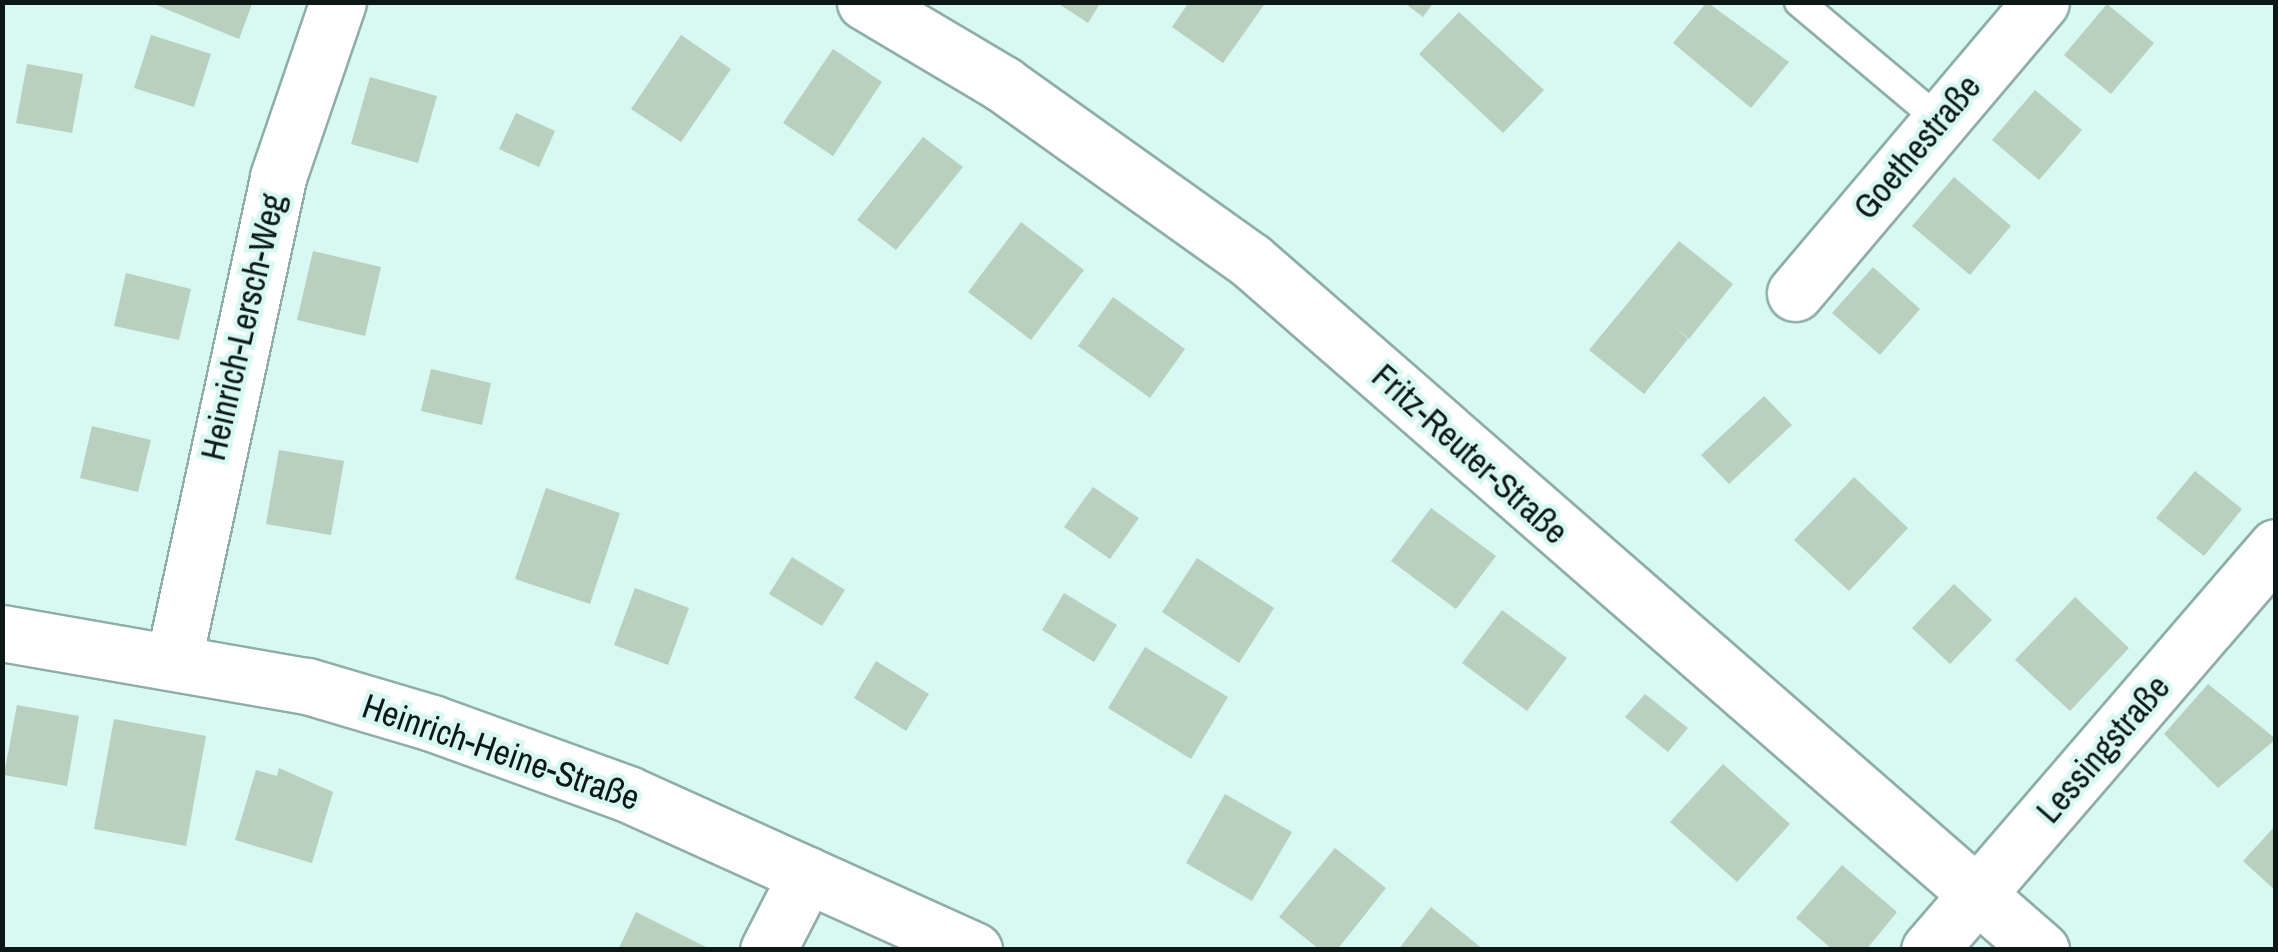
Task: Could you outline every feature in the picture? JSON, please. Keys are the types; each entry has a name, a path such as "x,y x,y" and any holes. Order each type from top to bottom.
{"street":[{"name":"Heinrich-Lersch-Weg","path":"174,659 278,177 338,2"},
{"name":"Fritz-Reuter-Straße","path":"866,2 1003,84 1250,260 2041,950"},
{"name":"Goethestraße","path":"1795,293 2041,2"},
{"name":"Lessingstraße","path":"1929,950 2276,547"},
{"name":"Heinrich-Heine-Straße","path":"2,633 174,659 432,722 628,794 974,950"},
{"path":"768,950 806,874"}],"lane":[{"path":"1799,2 1939,120"}],"building":[{"path":"149,2 249,2 252,4 239,39"},
{"path":"1056,2 1101,2 1088,23"},
{"path":"1189,2 1266,2 1223,63 1172,27"},
{"path":"1403,2 1434,2 1423,17"},
{"path":"1707,2 1789,62 1751,108 1673,43"},
{"path":"2107,4 2154,43 2111,94 2064,55"},
{"path":"1459,12 1544,90 1503,133 1419,54"},
{"path":"151,35 211,54 194,107 134,88"},
{"path":"681,35 731,69 681,142 631,109"},
{"path":"833,49 882,82 833,156 783,123"},
{"path":"27,64 83,74 72,133 16,123"},
{"path":"370,77 437,96 418,163 351,144"},
{"path":"2035,90 2082,130 2039,180 1992,140"},
{"path":"516,113 555,131 539,167 499,149"},
{"path":"923,137 963,167 896,250 857,220"},
{"path":"1954,177 2011,226 1970,275 1912,226"},
{"path":"1021,222 1084,270 1031,340 968,292"},
{"path":"1679,241 1733,284 1689,339 1668,322 1688,339 1644,394 1589,350"},
{"path":"313,251 381,267 365,336 297,320"},
{"path":"1873,267 1920,309 1880,355 1832,313"},
{"path":"126,273 191,289 179,340 114,326"},
{"path":"1113,297 1185,349 1150,398 1078,346"},
{"path":"431,369 491,383 482,425 421,411"},
{"path":"1764,396 1792,425 1729,484 1701,455"},
{"path":"92,426 151,440 138,492 80,478"},
{"path":"279,450 344,461 331,535 266,524"},
{"path":"2195,471 2242,509 2204,556 2156,518"},
{"path":"1854,477 1908,528 1849,591 1794,540"},
{"path":"1093,487 1139,518 1110,559 1064,527"},
{"path":"546,488 620,513 590,604 515,579"},
{"path":"1431,508 1496,556 1456,609 1391,561"},
{"path":"792,557 845,590 822,626 769,594"},
{"path":"1197,558 1274,608 1239,663 1162,612"},
{"path":"1954,584 1992,620 1950,664 1912,628"},
{"path":"635,588 689,608 668,665 614,645"},
{"path":"1064,593 1117,625 1094,662 1042,630"},
{"path":"2075,597 2129,648 2070,711 2015,660"},
{"path":"1502,610 1567,658 1527,711 1462,663"},
{"path":"1145,647 1228,697 1191,759 1108,708"},
{"path":"876,661 929,694 906,731 854,698"},
{"path":"2208,684 2276,739 2218,788 2164,734"},
{"path":"1645,694 1688,728 1668,752 1625,717"},
{"path":"17,705 79,716 67,786 4,775"},
{"path":"114,719 206,736 186,846 94,829"},
{"path":"1723,764 1790,824 1737,882 1670,822"},
{"path":"279,768 333,792 312,863 235,840 256,770 277,776"},
{"path":"1225,794 1292,832 1252,901 1186,863"},
{"path":"2276,825 2276,891 2243,861"},
{"path":"1335,848 1386,888 1337,950 1320,950 1279,917"},
{"path":"1842,865 1897,912 1866,950 1833,950 1796,918"},
{"path":"1431,907 1484,950 1398,950"},
{"path":"636,912 712,950 618,950"}]}
